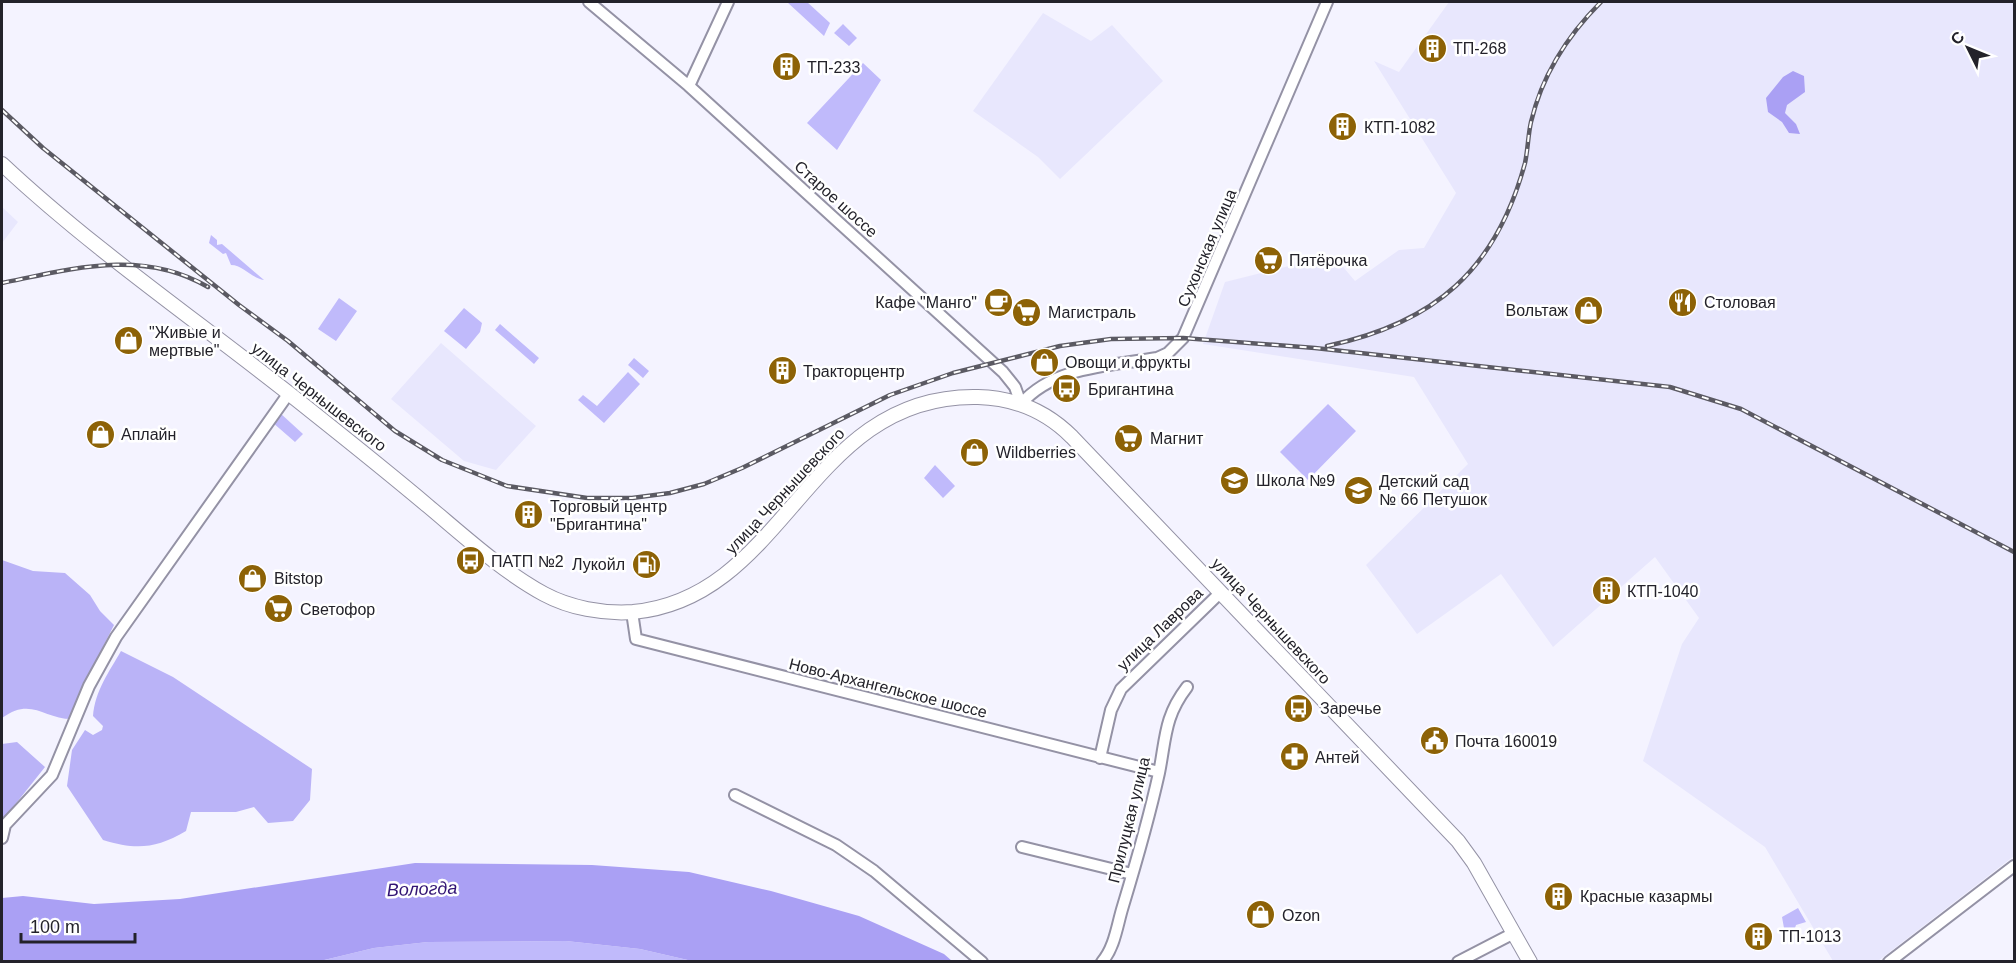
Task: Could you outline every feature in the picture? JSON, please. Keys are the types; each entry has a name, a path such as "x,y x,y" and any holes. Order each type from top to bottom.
{"main road":[{"name":"улица Чернышевского","path":"2,164 45,203 289,393 523,582 546,595 581,608 632,612 661,607 693,596 715,584 753,550 853,440 877,423 908,408 945,399 991,397 1039,411 1063,428 1458,841 1530,962"}],"street":[{"name":"Старое шоссе","path":"589,2 689,86 1003,372 1015,387 1021,404"},
{"path":"689,86 728,2"},
{"name":"Сухонская улица","path":"1021,404 1030,393 1055,378 1157,358 1168,353 1184,338 1327,2"},
{"path":"2,838 5,825 52,775 88,686 116,636 289,393"},
{"name":"улица Лаврова","path":"1100,758 1110,710 1121,689 1221,592"},
{"name":"Ново-Архангельское шоссе","path":"632,612 636,639 1159,772"},
{"name":"Прилуцкая улица","path":"1102,962 1110,952 1132,874 1159,772 1167,720 1174,704 1187,687"},
{"path":"735,795 836,845 874,871 982,962"},
{"path":"1022,848 1132,874"},
{"path":"1889,962 2014,866"},
{"path":"1458,962 1514,933"}],"shaded area":[{"path":"787,2 807,2 830,23 824,36"},
{"path":"1449,2 2014,2 2014,856 1878,961 1833,961 1765,847 1643,761 1682,644 1699,618 1655,557 1553,647 1501,574 1417,634 1366,565 1468,464 1414,377 1203,344 1225,282 1333,255 1355,281 1399,250 1424,248 1456,193 1374,61 1399,72"},
{"path":"1043,13 1091,41 1112,25 1163,81 1060,179 1038,157 973,111"},
{"path":"843,24 857,38 849,46 834,33"},
{"path":"863,63 881,80 837,150 807,123"},
{"path":"2,207 18,222 2,243"},
{"path":"211,235 217,240 217,245 222,244 264,280 231,265 226,253 223,254 209,243"},
{"path":"339,298 357,311 336,341 318,329"},
{"path":"464,308 482,323 480,332 466,349 444,331"},
{"path":"500,324 539,358 534,364 495,330"},
{"path":"441,343 536,426 496,470 464,461 391,399"},
{"path":"634,358 649,371 643,378 628,365"},
{"path":"628,372 640,384 604,423 578,400 583,395 597,406"},
{"path":"1328,404 1356,431 1308,480 1280,452"},
{"path":"280,413 303,434 295,442 272,422"},
{"path":"935,465 955,486 943,498 924,478"},
{"path":"2,560 33,571 65,573 90,595 100,611 114,625 74,719 30,709 12,712 2,718"},
{"path":"121,651 173,677 312,769 310,800 293,821 268,823 254,807 236,812 191,812 186,831 165,841 136,846 103,840 67,786 72,750 85,730 93,735 102,730 103,726 93,716 94,707 103,682"},
{"path":"17,742 45,767 2,821 2,744"},
{"path":"1798,908 1806,922 1796,925 1795,928 1784,928 1782,917"},
{"path":"566,941 640,949 692,961 316,962 374,948 428,942"}],"water":[{"path":"1793,71 1804,76 1805,92 1787,105 1785,113 1796,124 1800,134 1789,133 1782,122 1768,112 1766,98 1783,77"},
{"name":"Вологда","path":"415,863 592,865 689,872 771,891 859,916 944,954 952,961 692,961 640,949 566,941 428,942 374,948 316,962 2,961 2,898 23,896 94,904 180,899"}],"railway":[{"path":"1327,346 1365,336 1399,323 1429,306 1456,286 1478,262 1497,234 1513,201 1525,163 1536,105 1549,72 1567,42 1601,2"},
{"path":"2,110 43,148 239,305 288,341 395,431 442,460 507,486 587,498 632,498 670,493 704,484 742,468 890,395 953,373 1060,346 1111,339 1183,338 1315,348 1670,387 1741,409 2014,552"},
{"path":"2,283 80,268 132,265 158,268 183,275 208,287"}],"place":[{"name":"ТП-268","path":"1432,48"},
{"name":"ТП-233","path":"786,67"},
{"name":"КТП-1082","path":"1343,127"},
{"name":"Пятёрочка","path":"1268,260"},
{"name":"Кафе \"Манго\"","path":"998,302"},
{"name":"Столовая","path":"1683,302"},
{"name":"Вольтаж","path":"1589,310"},
{"name":"Магистраль","path":"1027,312"},
{"name":"\"Живые и мертвые\"","path":"128,341"},
{"name":"Овощи и фрукты","path":"1044,362"},
{"name":"Тракторцентр","path":"782,371"},
{"name":"Бригантина","path":"1067,389"},
{"name":"Аплайн","path":"100,434"},
{"name":"Магнит","path":"1129,438"},
{"name":"Wildberries","path":"975,452"},
{"name":"Школа №9","path":"1235,480"},
{"name":"Детский сад № 66 Петушок","path":"1358,490"},
{"name":"Торговый центр \"Бригантина\"","path":"529,515"},
{"name":"ПАТП №2","path":"470,561"},
{"name":"Лукойл","path":"646,564"},
{"name":"Bitstop","path":"253,578"},
{"name":"КТП-1040","path":"1606,591"},
{"name":"Светофор","path":"279,609"},
{"name":"Заречье","path":"1299,708"},
{"name":"Почта 160019","path":"1434,741"},
{"name":"Антей","path":"1294,757"},
{"name":"Красные казармы","path":"1559,896"},
{"name":"Ozon","path":"1261,915"},
{"name":"ТП-1013","path":"1758,936"}]}
